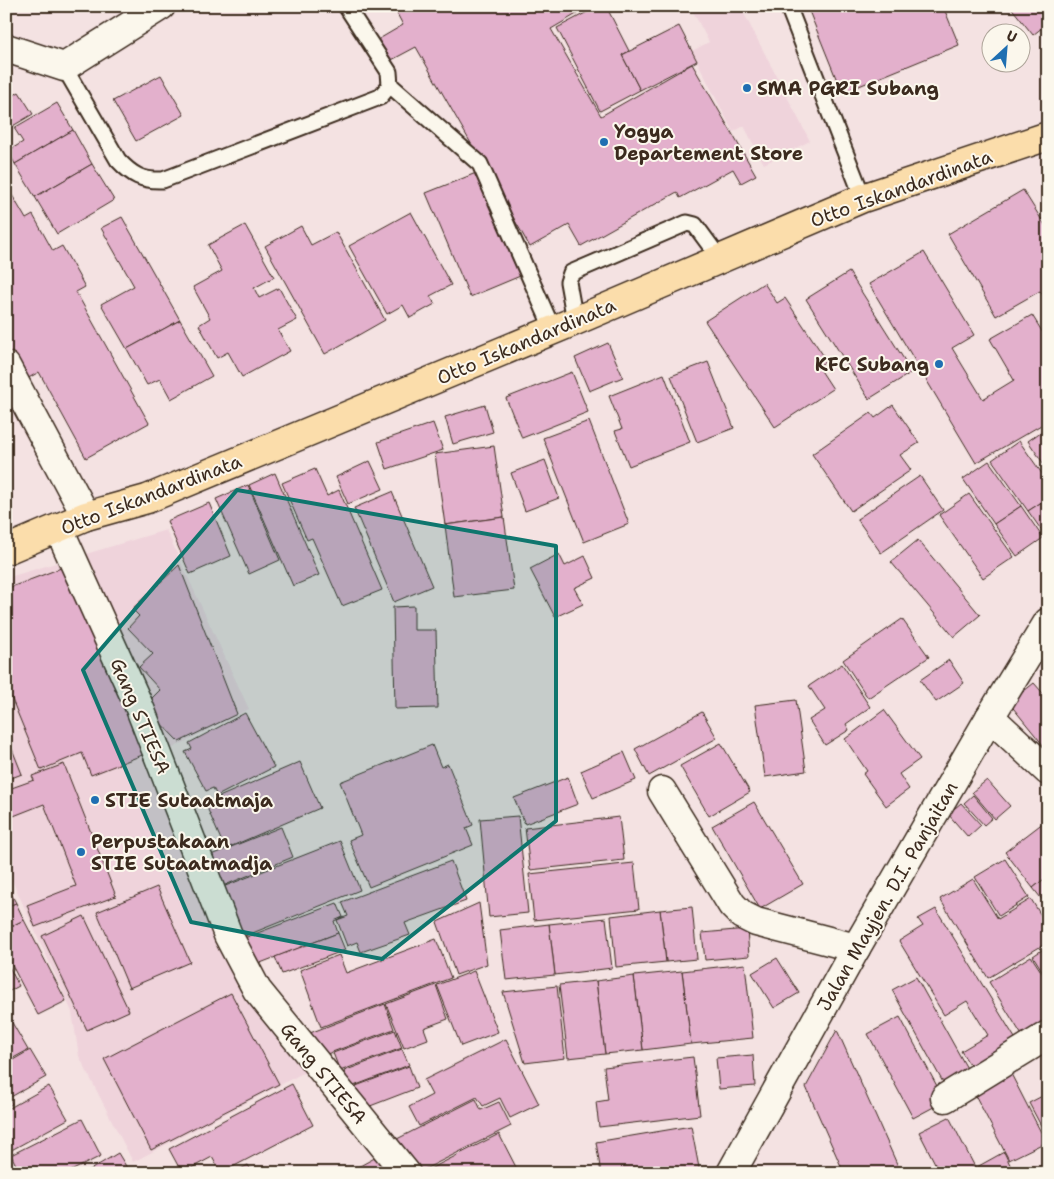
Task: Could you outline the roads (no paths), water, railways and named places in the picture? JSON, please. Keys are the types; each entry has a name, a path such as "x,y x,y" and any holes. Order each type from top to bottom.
{"main road":[{"name":"Otto Iskandardinata","path":"6,550 86,516 147,499 564,326 863,198 1048,136"}],"street":[{"path":"6,48 64,67 161,6"},
{"path":"6,366 86,516"},
{"name":"Gang STIESA","path":"59,529 139,706 228,936 257,990 406,1173"},
{"name":"Jalan Mayjen. D.I. Panjaitan","path":"732,1173 856,948 990,717 1048,622"},
{"path":"990,717 1048,772"},
{"path":"662,791 732,905 742,915 756,922 856,948"},
{"path":"945,1098 1048,1035"}],"lane":[{"path":"64,67 118,160 129,172 140,178 163,180 380,97 390,85 389,72 346,6"},
{"path":"788,6 863,198"},
{"path":"390,85 480,164 564,326"},
{"path":"564,326 568,282 571,273 687,223 695,225 720,259"}],"place":[{"name":"SMA PGRI Subang","path":"747,88"},
{"name":"Yogya Departement Store","path":"604,142"},
{"name":"KFC Subang","path":"939,364"},
{"name":"STIE Sutaatmaja","path":"95,800"},
{"name":"Perpustakaan STIE Sutaatmadja","path":"81,852"}]}
